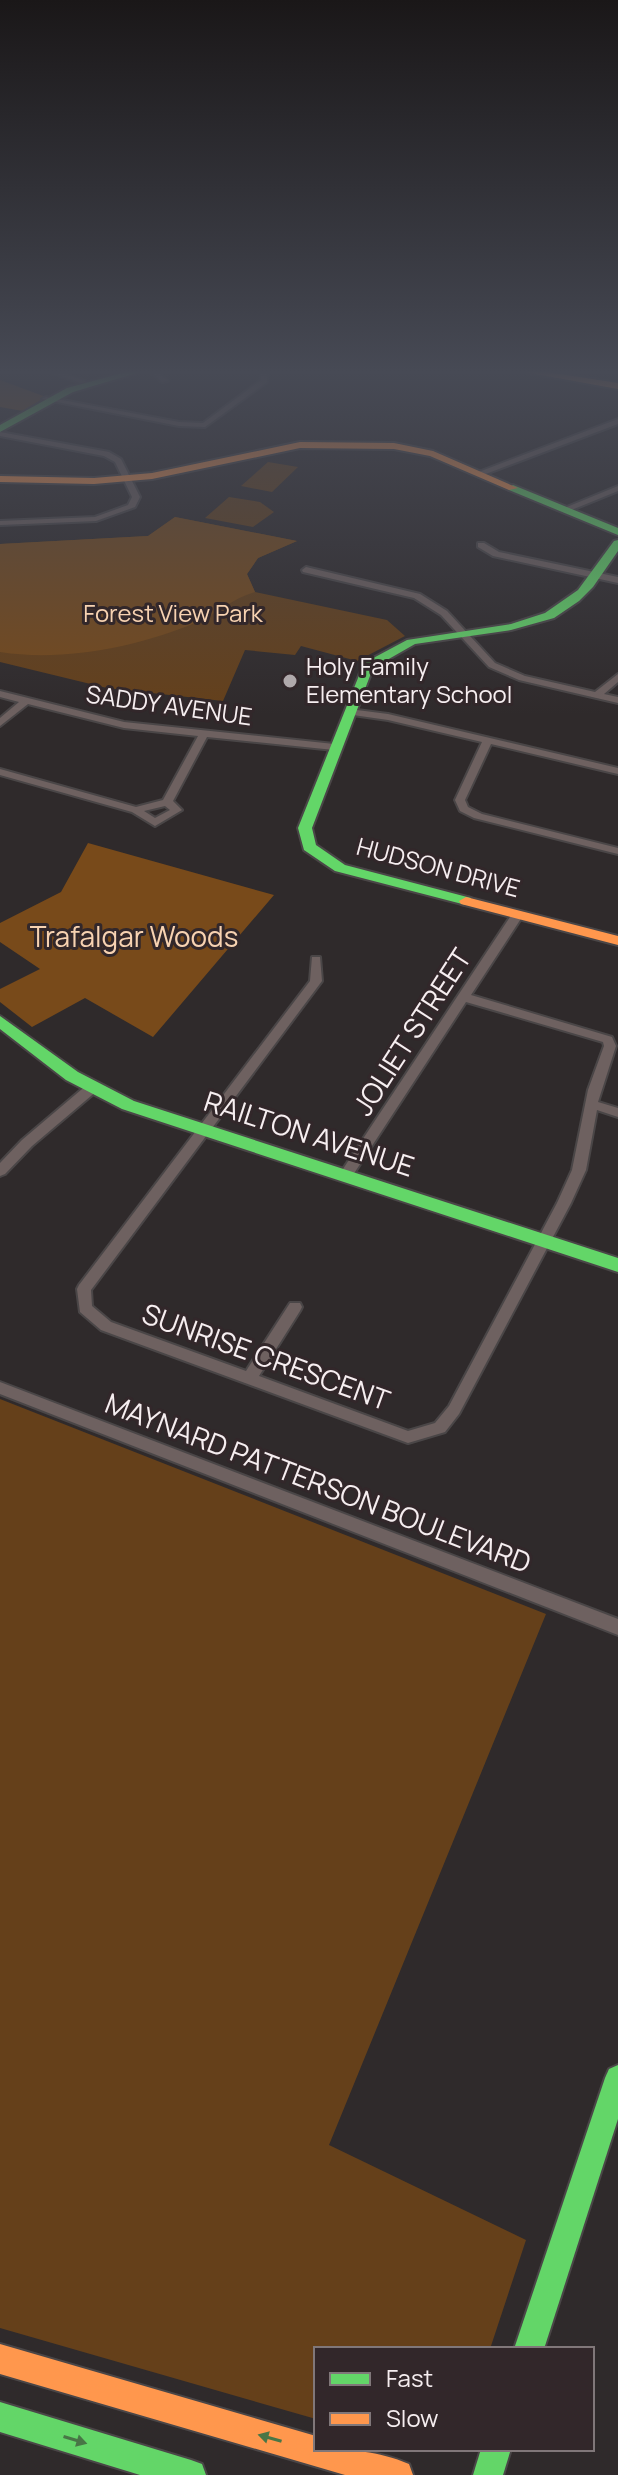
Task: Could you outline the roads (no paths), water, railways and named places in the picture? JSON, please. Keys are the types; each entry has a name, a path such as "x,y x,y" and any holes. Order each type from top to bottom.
{"main road":[{"path":"507,484 618,532"},
{"name":"HUDSON DRIVE","path":"618,543 575,599 550,615 530,622 461,631 384,652 368,666 305,828 309,847 340,868 618,941"},
{"name":"RAILTON AVENUE","path":"0,1021 72,1076 128,1105 618,1265"},
{"path":"530,2347 618,2078"},
{"path":"0,2359 314,2451"},
{"path":"0,2417 191,2475"},
{"path":"316,2451 398,2475"},
{"path":"488,2475 495,2451"}],"street":[{"path":"0,523 96,519 117,514 131,507 136,497 128,484"},
{"path":"566,509 618,488"},
{"path":"481,545 496,554 618,580"},
{"path":"306,570 432,602 492,665 507,672 618,700"},
{"path":"597,695 618,677"},
{"name":"SADDY AVENUE","path":"0,694 124,725 334,747"},
{"path":"0,723 25,701"},
{"path":"349,712 388,717 618,771"},
{"path":"136,810 167,802 204,734"},
{"path":"488,741 460,800 464,809 496,821 618,851"},
{"path":"0,772 136,810 155,823 177,810 167,802"},
{"name":"JOLIET STREET","path":"346,1175 518,914"},
{"name":"SUNRISE CRESCENT","path":"316,960 316,981 207,1130 84,1289 85,1308 106,1326 408,1437 440,1428 454,1410 579,1170 591,1104 608,1057 608,1040 464,997"},
{"path":"0,1171 27,1143 93,1087"},
{"path":"591,1104 618,1113"},
{"path":"249,1379 295,1307"},
{"name":"MAYNARD PATTERSON BOULEVARD","path":"0,1388 618,1627"}],"place":[{"name":"Holy Family Elementary School","path":"290,681"}],"park label":[{"name":"Forest View Park","path":"173,614"},
{"name":"Trafalgar Woods","path":"134,937"}]}
